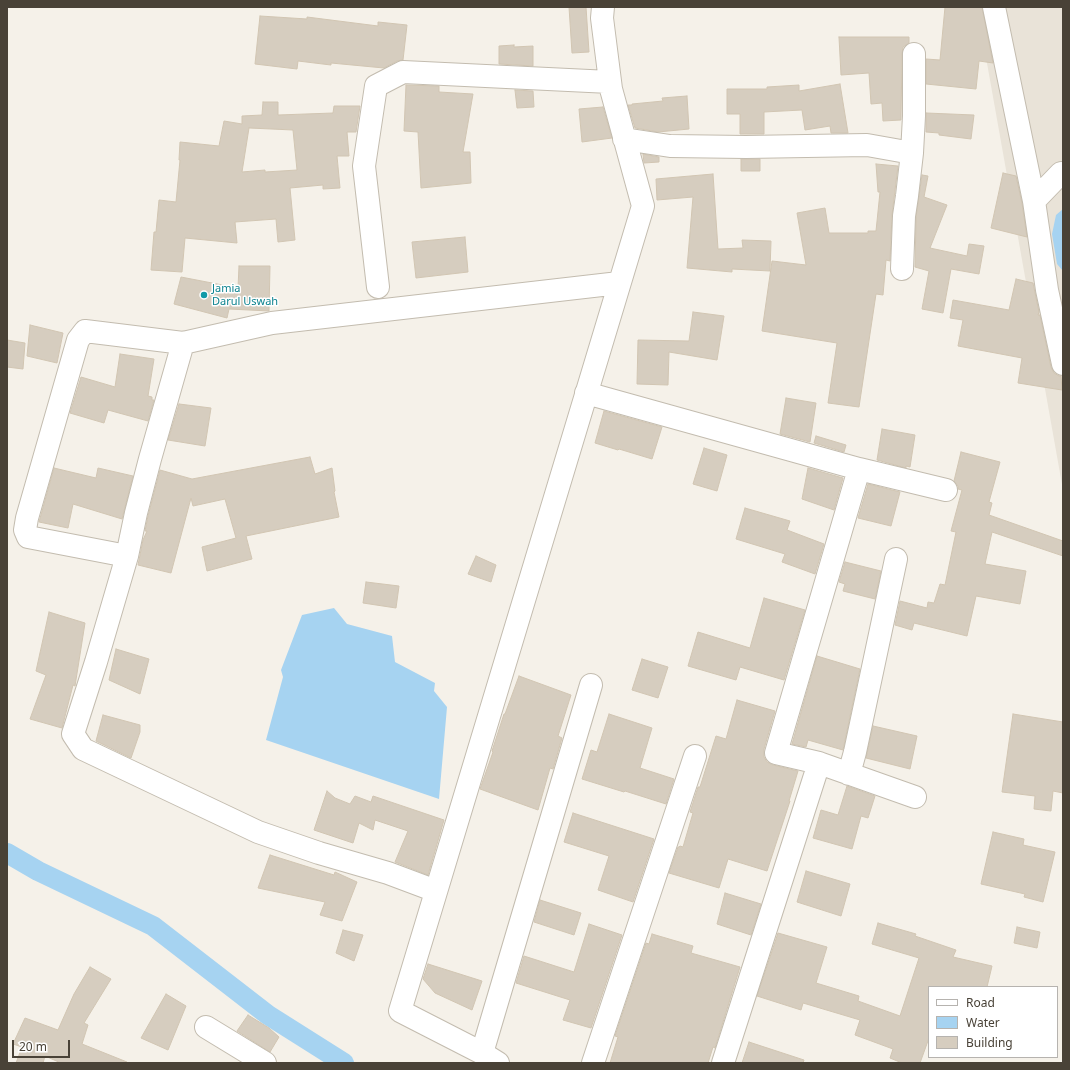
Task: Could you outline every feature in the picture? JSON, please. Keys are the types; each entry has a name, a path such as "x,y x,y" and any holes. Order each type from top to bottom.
{"street":[{"path":"591,685 490,1058 400,1011 643,206 611,89 602,18 603,7"},
{"path":"994,7 1034,201 1047,290 1063,364"},
{"path":"902,269 904,216 912,153 914,116 914,54"},
{"path":"378,287 364,166 376,86 403,72 610,82"},
{"path":"624,139 670,146 867,146 912,153"},
{"path":"1034,201 1061,173 1063,174"},
{"path":"127,556 28,536 25,530 27,518 78,340 85,330 183,343 272,323 619,284"},
{"path":"183,343 150,459 127,556 73,734 83,748 258,832 318,853 388,873 436,891"},
{"path":"586,393 859,469 946,490"},
{"path":"859,469 776,753 819,763 915,797"},
{"path":"849,774 896,558"},
{"path":"593,1063 695,756"},
{"path":"724,1063 819,763"},
{"path":"206,1027 265,1063"}],"shaded area":[{"path":"977,7 1063,7 1063,490"}],"water":[{"path":"1063,209 1063,271 1057,264 1052,234 1056,215"},
{"path":"334,608 347,624 392,636 395,662 435,683 434,691 447,707 439,799 266,740 283,677 281,670 302,615"}],"building":[{"path":"569,7 586,7 589,52 572,53"},
{"path":"945,7 982,7 993,63 979,61 976,89 926,84 926,59 940,60"},
{"path":"260,16 307,19 307,17 378,26 378,22 407,25 403,60 397,61 384,68 331,63 331,65 298,61 297,69 255,64"},
{"path":"839,37 909,37 909,43 903,47 902,54 901,120 883,121 882,103 871,104 869,73 841,75"},
{"path":"514,45 514,47 533,46 533,66 499,64 499,46"},
{"path":"840,84 848,133 831,133 830,126 805,130 802,110 764,112 764,134 740,134 740,114 727,114 727,89 767,89 767,87 799,85 799,91"},
{"path":"406,85 439,86 439,92 473,94 463,152 470,152 471,183 421,188 418,132 404,131"},
{"path":"515,90 533,91 534,107 517,108"},
{"path":"687,96 689,129 658,132 635,128 628,105 663,101 662,98"},
{"path":"263,102 278,102 278,115 333,113 334,106 360,106 356,132 347,132 349,156 337,156 340,188 323,189 323,185 290,188 295,240 278,242 276,219 235,222 237,243 185,238 182,272 151,270 154,232 156,232 159,200 176,202 180,142 219,146 224,121 242,124 242,116 262,115","holes":["249,128 293,130 297,170 242,172"]},
{"path":"603,107 612,138 582,142 579,109"},
{"path":"926,113 974,115 971,139 926,132"},
{"path":"643,154 659,157 659,162 644,163"},
{"path":"741,159 760,159 760,171 741,171"},
{"path":"876,164 898,166 892,215 890,261 886,260 883,295 876,294 859,407 828,403 837,343 762,331 772,261 806,265 797,213 825,208 829,233 868,233 868,231 876,231 880,192 878,192"},
{"path":"1003,173 1016,176 1027,237 991,228"},
{"path":"713,174 718,249 743,248 742,240 771,241 770,271 732,269 732,272 687,268 693,197 657,200 656,179"},
{"path":"922,175 928,176 924,197 947,205 930,248 967,256 969,244 984,246 979,274 951,269 943,313 922,309 929,271 915,267 916,217"},
{"path":"465,237 468,272 416,278 412,242"},
{"path":"239,266 270,266 269,311 229,309 227,318 174,304 181,277 238,288"},
{"path":"1016,279 1033,283 1039,312 1038,315 1040,315 1051,367 1054,373 1061,376 1062,390 1018,383 1022,358 958,346 963,320 950,318 953,300 1009,310"},
{"path":"693,312 724,316 717,360 669,352 668,385 637,384 638,340 689,341"},
{"path":"30,325 63,333 57,363 27,356"},
{"path":"7,340 25,343 23,369 7,367"},
{"path":"120,354 154,359 148,396 152,397 152,400 154,400 148,421 108,410 104,423 70,413 81,377 115,387"},
{"path":"786,398 816,403 810,442 780,434"},
{"path":"179,404 211,408 205,446 168,440"},
{"path":"604,411 662,427 652,459 595,443"},
{"path":"882,429 915,435 910,467 906,466 906,468 877,460"},
{"path":"816,436 846,445 844,452 814,443"},
{"path":"704,448 727,455 717,491 693,484"},
{"path":"961,452 1000,462 989,502 992,503 989,515 1063,541 1063,556 992,532 985,564 1026,571 1020,604 976,596 967,636 914,623 912,630 895,625 900,601 927,608 928,602 934,603 940,584 945,585 956,532 951,531 962,490 958,489 958,486 954,481"},
{"path":"310,457 315,474 332,468 334,492 339,517 246,536 252,559 207,571 202,547 236,538 225,499 193,506 191,498 171,573 138,565 143,540 147,531 145,531 148,516 160,470 192,479"},
{"path":"54,468 96,478 98,468 133,476 122,519 73,504 68,528 39,522"},
{"path":"808,468 843,478 834,510 802,499"},
{"path":"868,484 900,492 891,526 858,518"},
{"path":"745,508 790,521 787,530 824,544 815,574 782,562 785,554 736,539"},
{"path":"476,556 496,565 491,582 468,574"},
{"path":"845,562 881,571 875,599 843,591 845,584 839,582"},
{"path":"366,582 399,586 396,608 363,603"},
{"path":"764,598 805,610 784,680 740,667 736,680 688,666 698,632 750,648"},
{"path":"49,612 85,623 75,686 73,685 62,728 30,719 46,675 36,671"},
{"path":"116,649 149,659 140,694 109,680"},
{"path":"817,656 860,669 843,750 808,740 806,747 792,744"},
{"path":"642,659 668,667 658,698 632,690"},
{"path":"519,676 571,695 558,736 562,738 553,769 550,768 538,810 480,789 504,714"},
{"path":"737,700 775,711 764,749 764,757 767,762 773,765 798,771 790,801 767,871 728,859 719,888 669,873 678,847 683,847 693,813 690,812 698,787 700,787 716,736 726,739"},
{"path":"609,714 652,728 640,768 674,779 666,804 582,779 591,750 597,752"},
{"path":"1013,714 1063,722 1063,793 1053,791 1051,811 1034,809 1035,796 1002,792"},
{"path":"103,715 140,725 140,732 131,758 96,741"},
{"path":"873,726 917,736 910,769 866,758"},
{"path":"847,786 875,796 868,818 861,816 852,849 813,838 821,810 838,815"},
{"path":"327,791 335,798 350,804 355,796 371,802 373,796 444,820 428,875 395,862 408,831 375,820 373,830 359,823 353,843 314,830"},
{"path":"573,813 654,839 633,902 598,890 609,856 564,842"},
{"path":"993,832 1024,839 1023,845 1055,852 1043,902 1024,897 1025,894 981,884"},
{"path":"270,855 334,875 335,872 357,882 342,921 320,915 325,902 258,888"},
{"path":"806,871 850,884 841,916 797,902"},
{"path":"725,893 761,904 751,935 717,924"},
{"path":"540,900 581,913 574,935 534,922"},
{"path":"878,923 916,934 915,936 956,950 953,957 992,966 987,986 928,986 928,1041 920,1063 902,1063 890,1058 893,1049 855,1035 860,1020 803,1003 801,1010 757,996 778,933 827,947 816,983 859,996 858,1001 900,1016 919,958 872,944"},
{"path":"589,924 622,935 591,1028 563,1020 570,1000 516,983 524,956 574,972"},
{"path":"1017,927 1040,932 1037,948 1014,943"},
{"path":"343,930 363,935 354,961 336,953"},
{"path":"652,934 693,946 691,953 740,967 715,1048 713,1047 708,1063 610,1063 618,1037 615,1036 646,943 649,944"},
{"path":"428,964 482,981 472,1010 435,993 423,979"},
{"path":"90,967 111,979 84,1023 88,1025 82,1044 127,1063 61,1063 45,1056 43,1063 16,1063 22,1047 13,1044 25,1018 58,1030 74,994"},
{"path":"166,994 186,1006 168,1050 141,1038"},
{"path":"248,1015 269,1028 279,1037 270,1052 237,1031"},
{"path":"749,1042 804,1060 803,1063 742,1063"}],"waterway":[{"path":"7,853 38,871 153,926 268,1015 344,1063"}],"place":[{"name":"Jamia Darul Uswah","path":"204,295"}]}
